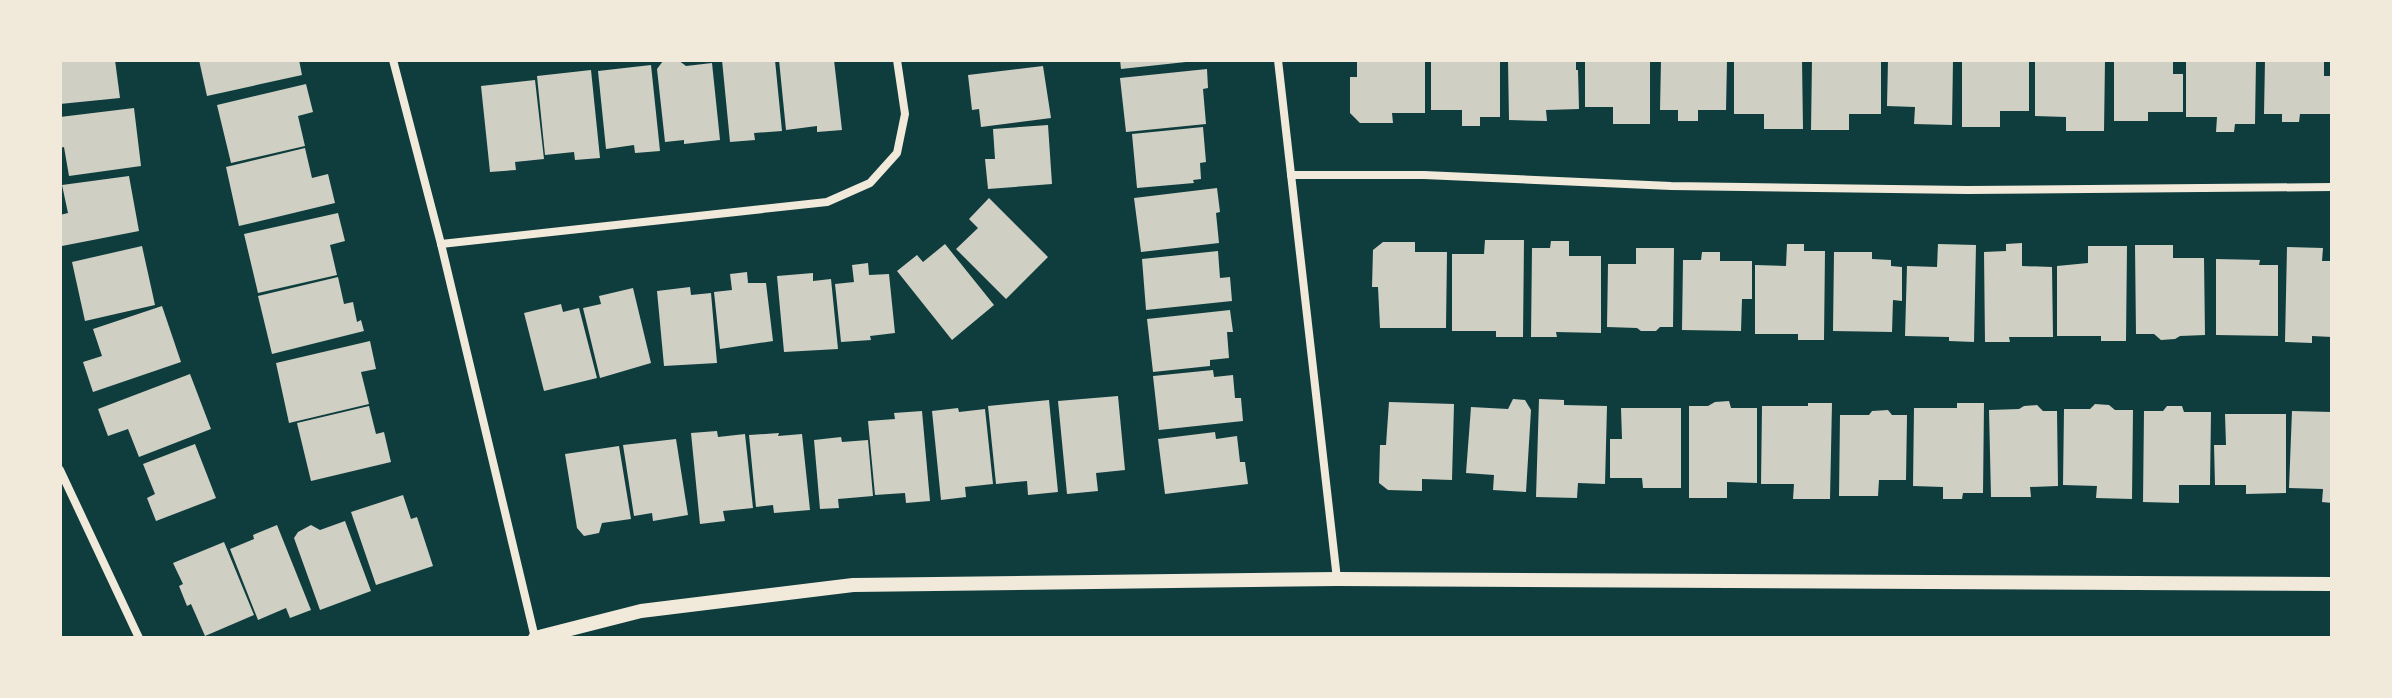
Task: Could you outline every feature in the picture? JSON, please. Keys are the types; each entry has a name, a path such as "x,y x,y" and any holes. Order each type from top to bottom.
{"street":[{"path":"393,60 441,244 535,638 641,611 853,585 1337,579 2332,584"},
{"path":"441,244 827,202 870,183 897,153 905,114 897,60"},
{"path":"1278,60 1337,579"},
{"path":"1291,175 1424,175 1671,186 1967,190 2332,187"},
{"path":"60,470 139,638"}],"building":[{"path":"60,60 115,60 120,98 60,104"},
{"path":"199,60 299,60 302,75 207,96"},
{"path":"678,60 686,66 712,63 720,140 684,144 684,140 665,142 657,69 663,61"},
{"path":"722,60 775,60 782,131 754,133 755,140 730,142"},
{"path":"779,60 834,60 842,130 817,132 817,126 786,130"},
{"path":"1120,60 1186,60 1186,62 1121,69"},
{"path":"1357,60 1425,60 1425,113 1392,113 1393,123 1360,123 1350,113 1350,77 1357,77"},
{"path":"1431,60 1500,60 1500,117 1480,117 1480,126 1462,126 1462,110 1431,110"},
{"path":"1508,60 1576,60 1579,109 1546,110 1547,121 1509,120"},
{"path":"1585,60 1650,60 1650,124 1613,124 1613,107 1585,107"},
{"path":"1661,60 1727,60 1726,110 1698,110 1698,121 1678,121 1678,110 1660,110"},
{"path":"1734,60 1802,60 1803,129 1764,129 1764,114 1734,114"},
{"path":"1812,60 1881,60 1881,114 1849,114 1849,130 1811,130"},
{"path":"1888,60 1953,60 1952,125 1914,124 1915,107 1887,106"},
{"path":"1962,60 2029,60 2029,111 2000,111 2000,127 1962,127"},
{"path":"2035,60 2105,60 2104,131 2066,131 2066,117 2035,116"},
{"path":"2114,60 2173,60 2173,74 2183,74 2183,112 2148,112 2148,121 2114,121"},
{"path":"2186,60 2256,60 2255,124 2235,124 2234,132 2216,132 2217,117 2186,117"},
{"path":"2265,60 2324,60 2324,76 2332,76 2332,114 2300,114 2299,122 2282,122 2282,114 2264,114"},
{"path":"651,65 660,151 635,153 634,145 606,149 598,71"},
{"path":"1043,66 1051,118 981,127 979,109 972,110 968,75"},
{"path":"1207,69 1208,88 1203,89 1206,124 1126,132 1120,78"},
{"path":"591,70 600,158 575,160 574,152 545,155 537,76"},
{"path":"535,80 544,159 515,162 516,170 490,172 481,86"},
{"path":"306,84 313,112 298,116 305,146 231,163 217,105"},
{"path":"134,108 141,166 69,176 64,147 60,148 60,117"},
{"path":"1048,125 1052,184 988,189 985,159 995,159 993,129"},
{"path":"1203,127 1206,162 1200,163 1201,179 1193,180 1194,183 1137,188 1132,134"},
{"path":"305,148 312,178 328,174 335,203 239,226 226,167"},
{"path":"129,176 139,231 62,246 60,215 68,213 62,185"},
{"path":"1217,188 1219,243 1141,252 1134,198"},
{"path":"989,198 1048,257 1006,299 956,249 978,228 969,219"},
{"path":"338,213 345,241 330,245 337,275 258,293 244,234"},
{"path":"1485,240 1524,240 1523,337 1496,337 1496,331 1452,331 1452,254 1484,254"},
{"path":"1551,241 1569,241 1569,256 1601,256 1601,333 1556,332 1557,337 1531,337 1532,248 1550,248"},
{"path":"1383,242 1415,242 1415,252 1447,252 1446,328 1380,328 1378,287 1372,287 1373,250"},
{"path":"2022,243 2022,266 2052,267 2053,337 2009,337 2010,342 1985,342 1984,252 2006,251 2006,244"},
{"path":"945,244 994,305 952,340 897,271 917,255 923,262"},
{"path":"1787,244 1804,244 1804,251 1825,251 1824,340 1798,340 1798,334 1755,334 1755,265 1786,266"},
{"path":"1938,244 1976,245 1974,342 1949,341 1949,337 1905,336 1907,266 1937,267"},
{"path":"2135,245 2173,245 2173,258 2204,258 2205,335 2161,340 2154,334 2136,334"},
{"path":"142,246 155,305 85,321 72,262"},
{"path":"2088,246 2127,246 2126,341 2101,341 2101,336 2057,336 2057,266 2088,263"},
{"path":"2287,247 2323,248 2322,261 2332,261 2332,337 2312,336 2312,343 2285,342"},
{"path":"1636,248 1674,248 1673,327 1641,331 1637,328 1607,327 1608,264 1636,264"},
{"path":"1218,251 1220,278 1230,277 1232,301 1146,310 1142,259"},
{"path":"1702,252 1720,252 1720,261 1752,261 1752,299 1742,299 1741,331 1682,330 1683,260 1701,260"},
{"path":"1834,252 1872,252 1872,259 1891,260 1891,266 1902,267 1902,301 1893,300 1892,332 1833,331"},
{"path":"2216,259 2260,260 2259,265 2278,265 2278,336 2216,335"},
{"path":"868,263 869,275 889,274 895,333 870,336 871,340 841,342 835,284 854,282 852,265"},
{"path":"747,272 748,283 766,283 773,341 720,349 714,292 732,290 730,274"},
{"path":"813,273 813,281 831,279 838,349 784,352 777,276"},
{"path":"338,277 344,304 353,302 357,322 361,320 364,331 272,354 258,296"},
{"path":"690,287 691,295 711,293 717,363 664,366 657,291"},
{"path":"633,288 651,363 600,378 583,308 601,304 599,296"},
{"path":"561,304 563,312 579,308 597,378 544,391 524,313"},
{"path":"162,306 181,362 93,392 83,362 102,356 93,329"},
{"path":"1230,310 1233,332 1227,332 1229,358 1210,360 1210,366 1153,372 1147,319"},
{"path":"370,341 376,369 361,372 369,404 289,423 276,363"},
{"path":"1213,370 1214,377 1233,375 1235,398 1241,398 1243,421 1159,430 1153,376"},
{"path":"190,374 211,429 139,457 128,429 108,436 98,409"},
{"path":"1118,396 1125,470 1096,473 1098,491 1067,494 1058,401"},
{"path":"1513,399 1525,400 1531,410 1526,492 1493,490 1494,475 1466,473 1471,407 1508,409"},
{"path":"1539,399 1564,400 1564,405 1607,406 1605,484 1578,483 1577,498 1536,497"},
{"path":"1049,400 1058,492 1028,495 1027,481 996,484 988,406"},
{"path":"1729,401 1731,408 1757,408 1757,483 1727,482 1727,498 1689,498 1689,406"},
{"path":"1389,402 1454,404 1452,480 1422,479 1422,491 1388,490 1379,483 1380,445 1386,445"},
{"path":"1808,403 1832,403 1830,499 1793,499 1794,484 1761,484 1762,406 1808,406"},
{"path":"1957,403 1984,403 1983,493 1963,493 1962,499 1943,499 1943,487 1913,486 1914,408 1957,408"},
{"path":"2095,404 2109,405 2115,410 2133,410 2132,499 2096,498 2097,486 2063,485 2064,409 2090,409"},
{"path":"2037,405 2043,411 2057,411 2058,486 2030,487 2031,497 1991,497 1989,410"},
{"path":"369,406 376,434 384,432 391,462 311,481 297,423"},
{"path":"2167,406 2182,406 2184,412 2211,412 2210,485 2179,485 2179,503 2143,502 2144,411 2163,411"},
{"path":"958,408 959,412 985,409 993,484 965,487 966,497 941,500 932,411"},
{"path":"1621,408 1681,408 1681,488 1643,488 1642,478 1610,478 1610,439 1622,439"},
{"path":"1888,410 1892,415 1907,415 1906,480 1879,480 1878,496 1839,496 1840,415 1869,415 1872,411"},
{"path":"922,411 930,501 906,503 905,493 875,495 868,421 895,419 894,413"},
{"path":"2292,411 2332,412 2332,503 2322,502 2323,489 2289,488"},
{"path":"2225,414 2286,414 2286,493 2246,494 2246,485 2215,485 2214,445 2226,445"},
{"path":"717,431 718,437 745,434 753,508 723,511 725,521 700,524 691,433"},
{"path":"1215,432 1216,439 1237,436 1240,462 1245,462 1248,484 1165,494 1158,439"},
{"path":"779,433 778,436 802,434 810,510 774,513 773,505 756,507 749,435"},
{"path":"841,437 842,442 868,440 873,496 838,499 839,508 820,509 814,440"},
{"path":"676,439 688,515 653,521 652,513 634,516 623,445"},
{"path":"195,444 216,498 156,521 147,498 155,494 143,464"},
{"path":"619,446 631,519 602,523 599,533 584,536 577,528 565,454"},
{"path":"403,495 411,519 417,517 433,566 376,585 351,512"},
{"path":"345,521 371,591 320,610 294,538 311,525 320,530"},
{"path":"277,525 311,610 290,618 286,608 258,620 230,549"},
{"path":"224,542 254,615 205,636 191,604 187,606 179,586 183,584 173,563"}]}
